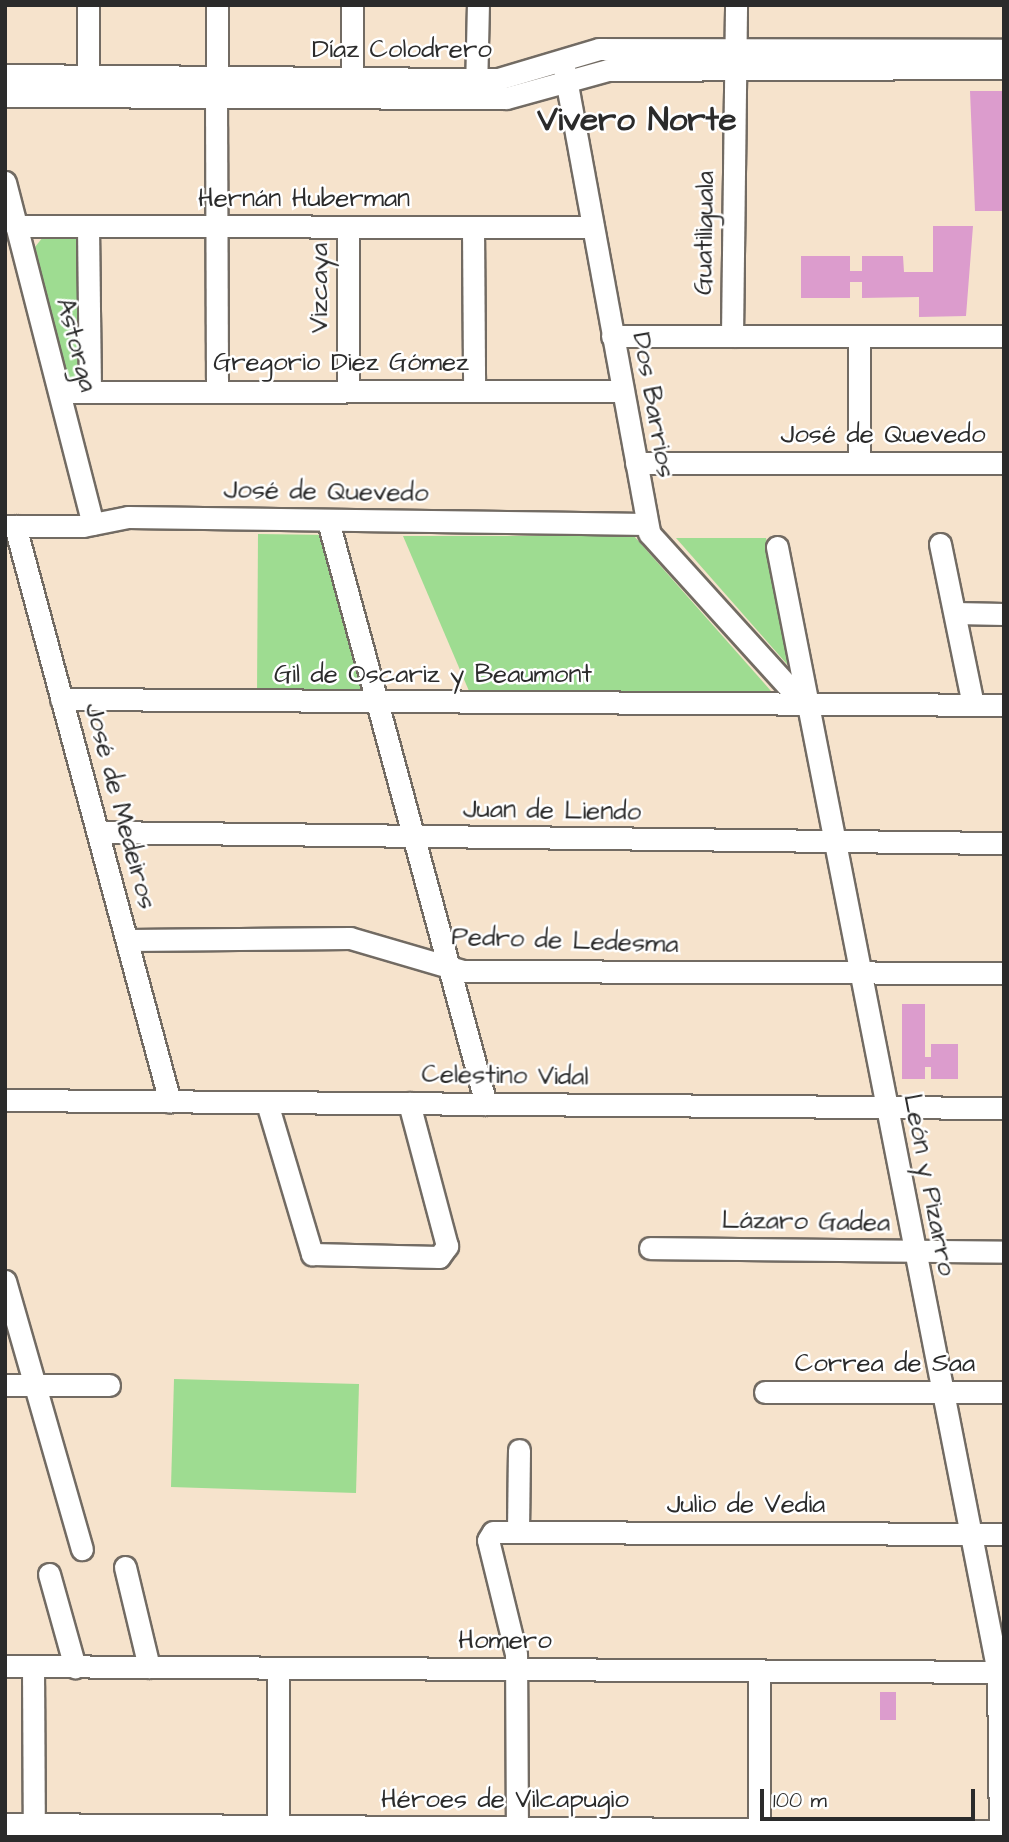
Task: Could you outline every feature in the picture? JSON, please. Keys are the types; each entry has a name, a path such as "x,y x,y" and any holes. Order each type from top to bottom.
{"street":[{"path":"88,5 88,76"},
{"path":"216,392 217,5"},
{"path":"352,5 352,78"},
{"path":"476,88 478,5"},
{"name":"Guatiliguala","path":"732,336 736,5"},
{"name":"Díaz Colodrero","path":"5,75 88,76 217,88 476,88 509,78 564,70 599,49 736,62 1004,68"},
{"name":"Díaz Colodrero","path":"736,62 1004,50"},
{"name":"Dos Barrios","path":"564,70 646,524"},
{"name":"Díaz Colodrero","path":"5,96 217,88 352,78 476,88"},
{"name":"Astorga","path":"5,182 16,226 15,264 60,392 93,524"},
{"name":"Hernán Huberman","path":"16,226 593,227"},
{"path":"88,227 90,392"},
{"name":"Vizcaya","path":"348,227 348,391"},
{"path":"473,227 474,390"},
{"path":"611,336 1004,336"},
{"path":"859,337 859,462"},
{"name":"Gregorio Diez Gómez","path":"60,392 622,391"},
{"name":"José de Quevedo","path":"636,463 1004,463"},
{"name":"José de Quevedo","path":"10,526 93,524 128,517 646,524"},
{"path":"328,521 486,1104"},
{"path":"646,524 806,704"},
{"name":"José de Medeiros","path":"10,526 99,832 170,1102"},
{"path":"940,544 973,705"},
{"name":"León y Pizarro","path":"777,547 913,1251 970,1534 1001,1672 1001,1833"},
{"path":"954,613 1004,614"},
{"name":"Gil de Oscariz y Beaumont","path":"61,699 377,704 1004,705"},
{"name":"Juan de Liendo","path":"99,832 1004,844"},
{"name":"Pedro de Ledesma","path":"128,940 350,938 449,969 1004,973"},
{"name":"Celestino Vidal","path":"5,1100 1004,1108"},
{"path":"267,1103 309,1250 317,1256 447,1252 409,1103"},
{"name":"Lázaro Gadea","path":"650,1248 1004,1252"},
{"path":"5,1281 82,1549"},
{"path":"5,1385 109,1385"},
{"name":"Correa de Saa","path":"765,1392 1004,1392"},
{"path":"518,1531 519,1450"},
{"name":"Julio de Vedia","path":"517,1669 489,1535 518,1531 1004,1534"},
{"path":"125,1567 149,1667"},
{"path":"48,1574 75,1667"},
{"path":"33,1666 34,1831"},
{"name":"Homero","path":"5,1667 1001,1672"},
{"path":"278,1668 278,1831"},
{"path":"517,1669 517,1832"},
{"path":"759,1670 759,1833"},
{"name":"Héroes de Vilcapugio","path":"5,1824 34,1831 1001,1833"}],"green space":[{"path":"43,237 79,237 81,383 68,381 35,247"},
{"path":"258,534 329,535 370,693 257,693"},
{"path":"403,536 634,536 771,691 469,691"},
{"path":"676,538 766,538 793,671"},
{"path":"174,1379 359,1384 356,1493 171,1487"}],"building":[{"path":"970,91 1004,91 1004,211 975,211"},
{"path":"933,226 973,226 966,316 919,317 919,297 862,298 862,282 850,282 850,298 801,298 801,256 850,256 850,271 862,271 862,256 903,256 904,272 933,272"},
{"path":"902,1004 925,1004 925,1057 931,1057 931,1044 958,1044 958,1079 931,1079 931,1067 925,1067 925,1079 902,1079"},
{"path":"880,1692 896,1692 896,1720 880,1720"}],"district":[{"name":"Vivero Norte","path":"637,121"}]}
